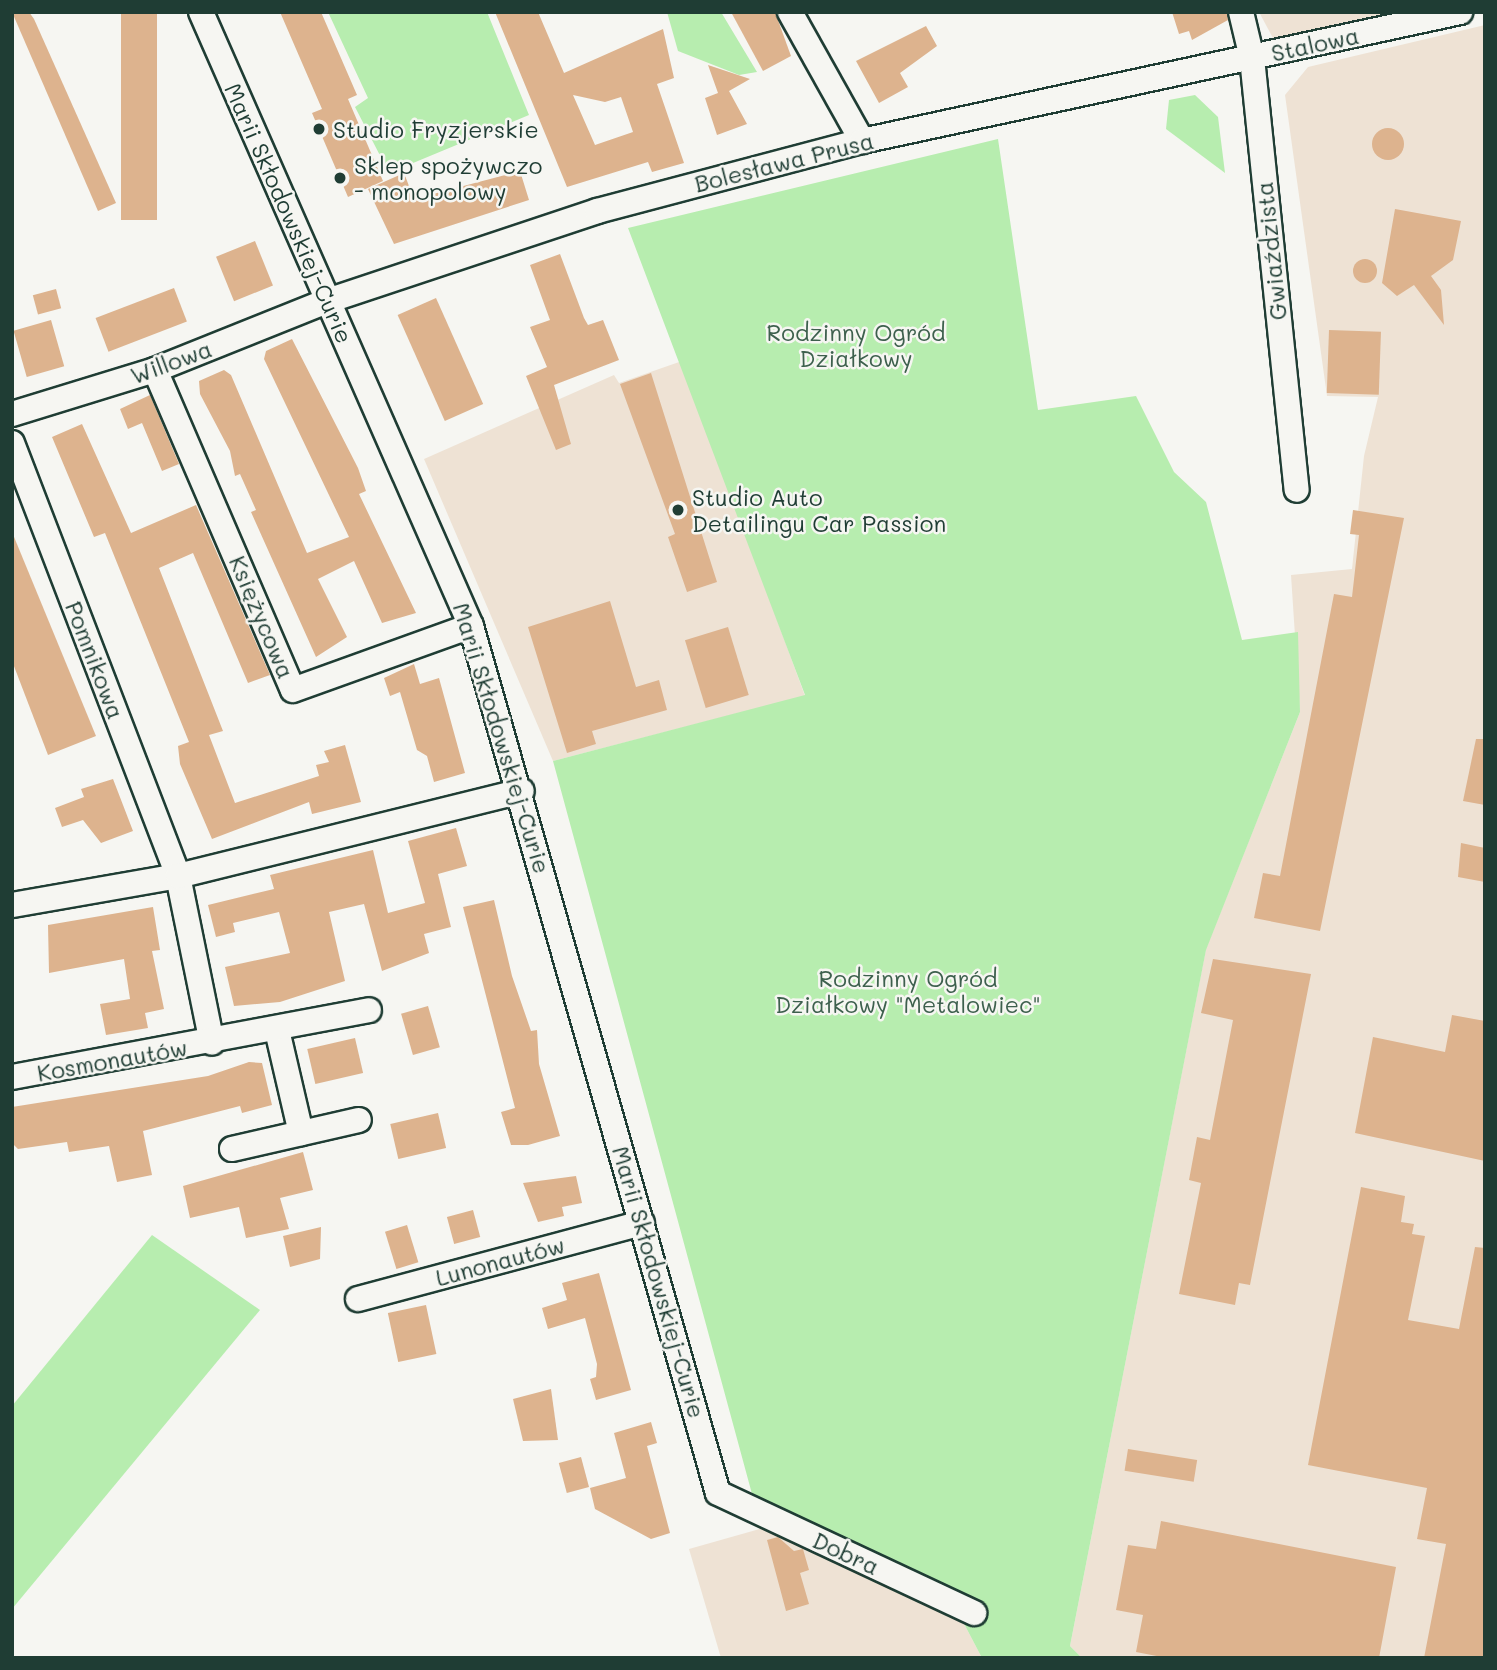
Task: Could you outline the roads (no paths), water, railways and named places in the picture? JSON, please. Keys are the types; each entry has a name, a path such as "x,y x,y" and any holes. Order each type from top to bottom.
{"street":[{"name":"Marii Skłodowskiej-Curie","path":"201,12 471,626 522,791 718,1493"},
{"path":"790,12 862,141"},
{"name":"Gwiaździsta","path":"1241,12 1252,58 1297,490"},
{"name":"Stalowa","path":"1252,58 1460,12"},
{"name":"Bolesława Prusa","path":"327,301 597,211 862,141 1252,58"},
{"name":"Willowa","path":"12,414 155,370 327,301"},
{"name":"Księżycowa","path":"155,370 293,690 471,626"},
{"name":"Pomnikowa","path":"12,443 178,876"},
{"path":"12,905 178,876 522,791"},
{"name":"Kosmonautów","path":"178,876 212,1043"},
{"name":"Kosmonautów","path":"12,1077 212,1043 369,1010"},
{"path":"277,1030 302,1133"},
{"path":"232,1149 359,1120"},
{"name":"Lunonautów","path":"358,1299 642,1223"},
{"name":"Dobra","path":"718,1493 974,1613"}],"place":[{"name":"Studio Fryzjerskie","path":"319,129"},
{"name":"Sklep spożywczo - monopolowy","path":"340,178"},
{"name":"Studio Auto Detailingu Car Passion","path":"678,510"}],"park label":[{"name":"Rodzinny Ogród Działkowy","path":"856,345"},
{"name":"Rodzinny Ogród Działkowy \"Metalowiec\"","path":"908,991"}]}
